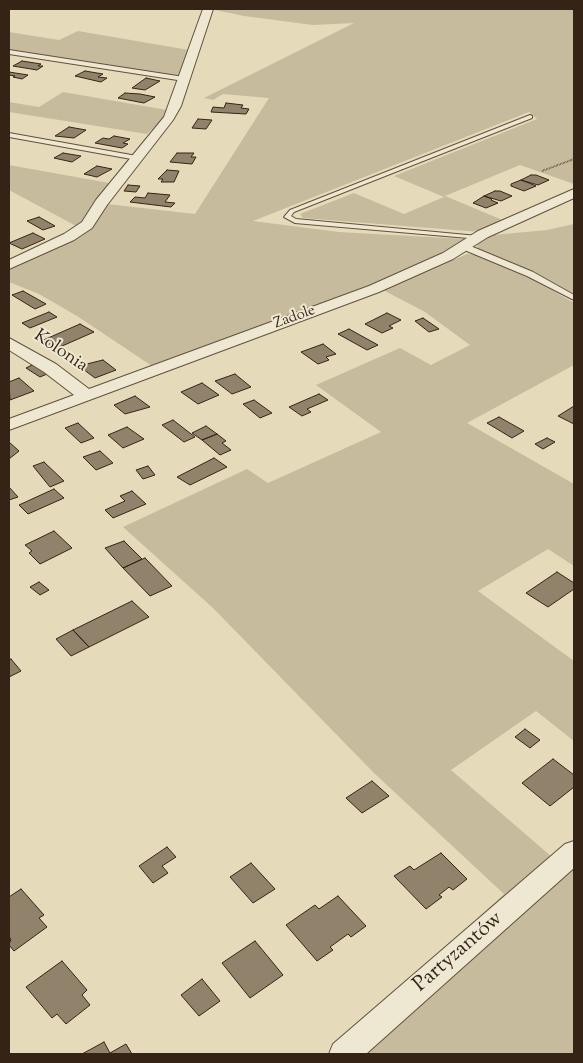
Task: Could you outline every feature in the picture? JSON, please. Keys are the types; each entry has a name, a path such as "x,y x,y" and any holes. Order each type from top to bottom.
{"street":[{"path":"9,265 80,231 137,158 168,118 184,79 208,9"},
{"name":"Zadole","path":"9,425 374,288 574,193"},
{"name":"Kolonia","path":"9,344 50,368 87,396"},
{"name":"Partyzantów","path":"344,1054 574,852"}],"lane":[{"path":"9,52 184,79"},
{"path":"530,116 292,211 287,217 295,222 472,242 574,298"},
{"path":"9,135 137,158"}],"path":[{"path":"542,171 574,159"}],"shaded area":[{"path":"211,9 574,9 574,184 520,165 445,196 505,221 480,232 303,218 300,214 354,193 404,214 444,197 394,176 537,119 529,112 253,221 339,232 464,239 464,242 369,287 152,366 77,316 39,294 9,282 9,270 72,239 107,204 195,214 269,98 223,94 213,100 204,98 354,23 313,25 244,16"},
{"path":"78,31 189,50 180,78 9,50 9,32 59,40"},
{"path":"63,92 167,110 164,118 147,134 9,112 9,102 39,107"},
{"path":"9,165 109,183 78,227 9,190"},
{"path":"574,224 574,294 534,272 478,249 477,245 481,240 493,235 547,230"},
{"path":"467,254 479,255 535,280 574,303 574,365 467,423 574,484 574,566 548,549 478,591 574,661 574,741 536,711 451,770 552,857 574,841 574,1054 329,1054 504,894 374,773 213,608 123,527 247,469 268,483 381,432 316,385 400,348 431,365 470,345 425,312 383,290"}],"building":[{"path":"22,61 43,66 37,70 13,66"},
{"path":"85,71 103,74 98,77 107,78 101,82 75,76"},
{"path":"9,72 28,75 22,79 9,75"},
{"path":"146,78 160,81 145,90 132,88"},
{"path":"125,93 155,97 144,103 118,98"},
{"path":"226,103 243,105 241,108 249,109 246,114 211,112 213,107 224,108"},
{"path":"198,119 212,120 206,129 192,128"},
{"path":"69,127 86,130 74,138 55,136"},
{"path":"114,136 130,139 123,143 128,144 122,148 95,143 103,138 109,139"},
{"path":"63,153 81,156 72,162 54,158"},
{"path":"177,153 194,153 191,157 196,157 192,164 170,162"},
{"path":"97,166 112,169 97,177 84,174"},
{"path":"167,170 179,171 174,182 161,182 163,179 158,179"},
{"path":"531,175 549,180 538,185 521,180"},
{"path":"521,180 536,186 524,191 511,186 511,184"},
{"path":"128,185 140,186 136,192 124,191"},
{"path":"495,191 512,196 501,201 484,196"},
{"path":"148,193 170,195 165,202 175,203 171,207 130,202 135,197 145,198"},
{"path":"484,196 498,203 486,208 473,203"},
{"path":"39,217 55,226 43,230 27,221"},
{"path":"33,233 45,239 22,249 9,243"},
{"path":"23,291 46,304 35,309 12,295"},
{"path":"49,312 57,317 30,328 22,323"},
{"path":"387,313 401,320 389,326 393,328 382,333 365,324"},
{"path":"423,318 439,329 429,332 415,321"},
{"path":"80,324 94,332 53,350 39,342"},
{"path":"349,329 378,345 367,350 338,334"},
{"path":"323,344 336,354 326,357 329,360 318,364 301,352"},
{"path":"103,360 116,370 95,378 79,366"},
{"path":"34,364 47,374 40,377 26,368"},
{"path":"235,374 251,387 232,394 215,381"},
{"path":"19,378 34,391 10,400 9,382"},
{"path":"202,383 219,395 198,404 181,392"},
{"path":"319,394 328,400 307,409 311,412 302,416 289,407"},
{"path":"135,396 150,407 125,414 114,405"},
{"path":"254,400 272,413 260,418 243,404"},
{"path":"574,406 574,424 558,416"},
{"path":"499,417 524,431 512,438 487,423"},
{"path":"173,420 195,437 184,442 162,425"},
{"path":"78,423 94,438 81,443 65,428"},
{"path":"206,426 217,434 202,440 192,433"},
{"path":"127,427 144,439 123,448 108,435"},
{"path":"217,434 226,441 222,443 231,450 220,455 202,440"},
{"path":"547,438 555,442 543,449 535,444"},
{"path":"9,442 19,451 9,459"},
{"path":"100,451 113,463 96,470 83,457"},
{"path":"214,458 227,467 190,485 177,477"},
{"path":"44,462 64,481 50,487 33,466"},
{"path":"148,466 155,475 143,479 136,470"},
{"path":"9,487 18,497 9,500"},
{"path":"54,489 64,498 28,514 19,505"},
{"path":"132,491 146,504 113,518 105,510 125,501 120,496"},
{"path":"54,531 72,548 40,564 29,553 32,551 25,545"},
{"path":"124,541 142,559 123,568 105,548"},
{"path":"145,558 172,586 150,596 123,568"},
{"path":"557,572 574,583 574,589 548,607 526,593"},
{"path":"39,582 49,590 40,595 30,587"},
{"path":"132,601 149,617 89,647 73,630"},
{"path":"73,630 89,647 71,656 56,639"},
{"path":"11,659 21,671 9,677 9,660"},
{"path":"525,729 540,740 530,748 515,737"},
{"path":"553,759 574,775 574,787 550,806 522,783"},
{"path":"372,781 389,796 362,813 346,798"},
{"path":"167,847 176,857 162,866 168,873 153,883 139,866"},
{"path":"441,853 467,879 453,890 449,887 439,895 442,897 426,909 394,876 410,866 414,870"},
{"path":"251,863 275,889 253,903 230,877"},
{"path":"21,889 44,915 39,918 47,927 14,951 9,945 11,939 9,937 9,897"},
{"path":"338,896 366,926 351,937 348,934 330,947 333,950 317,961 286,925 315,905 319,909"},
{"path":"255,941 283,975 250,998 222,963"},
{"path":"62,961 87,990 82,995 90,1005 66,1024 57,1014 52,1018 26,987"},
{"path":"202,979 220,1001 199,1016 181,995"},
{"path":"104,1042 110,1053 126,1044 132,1054 82,1054"}]}
